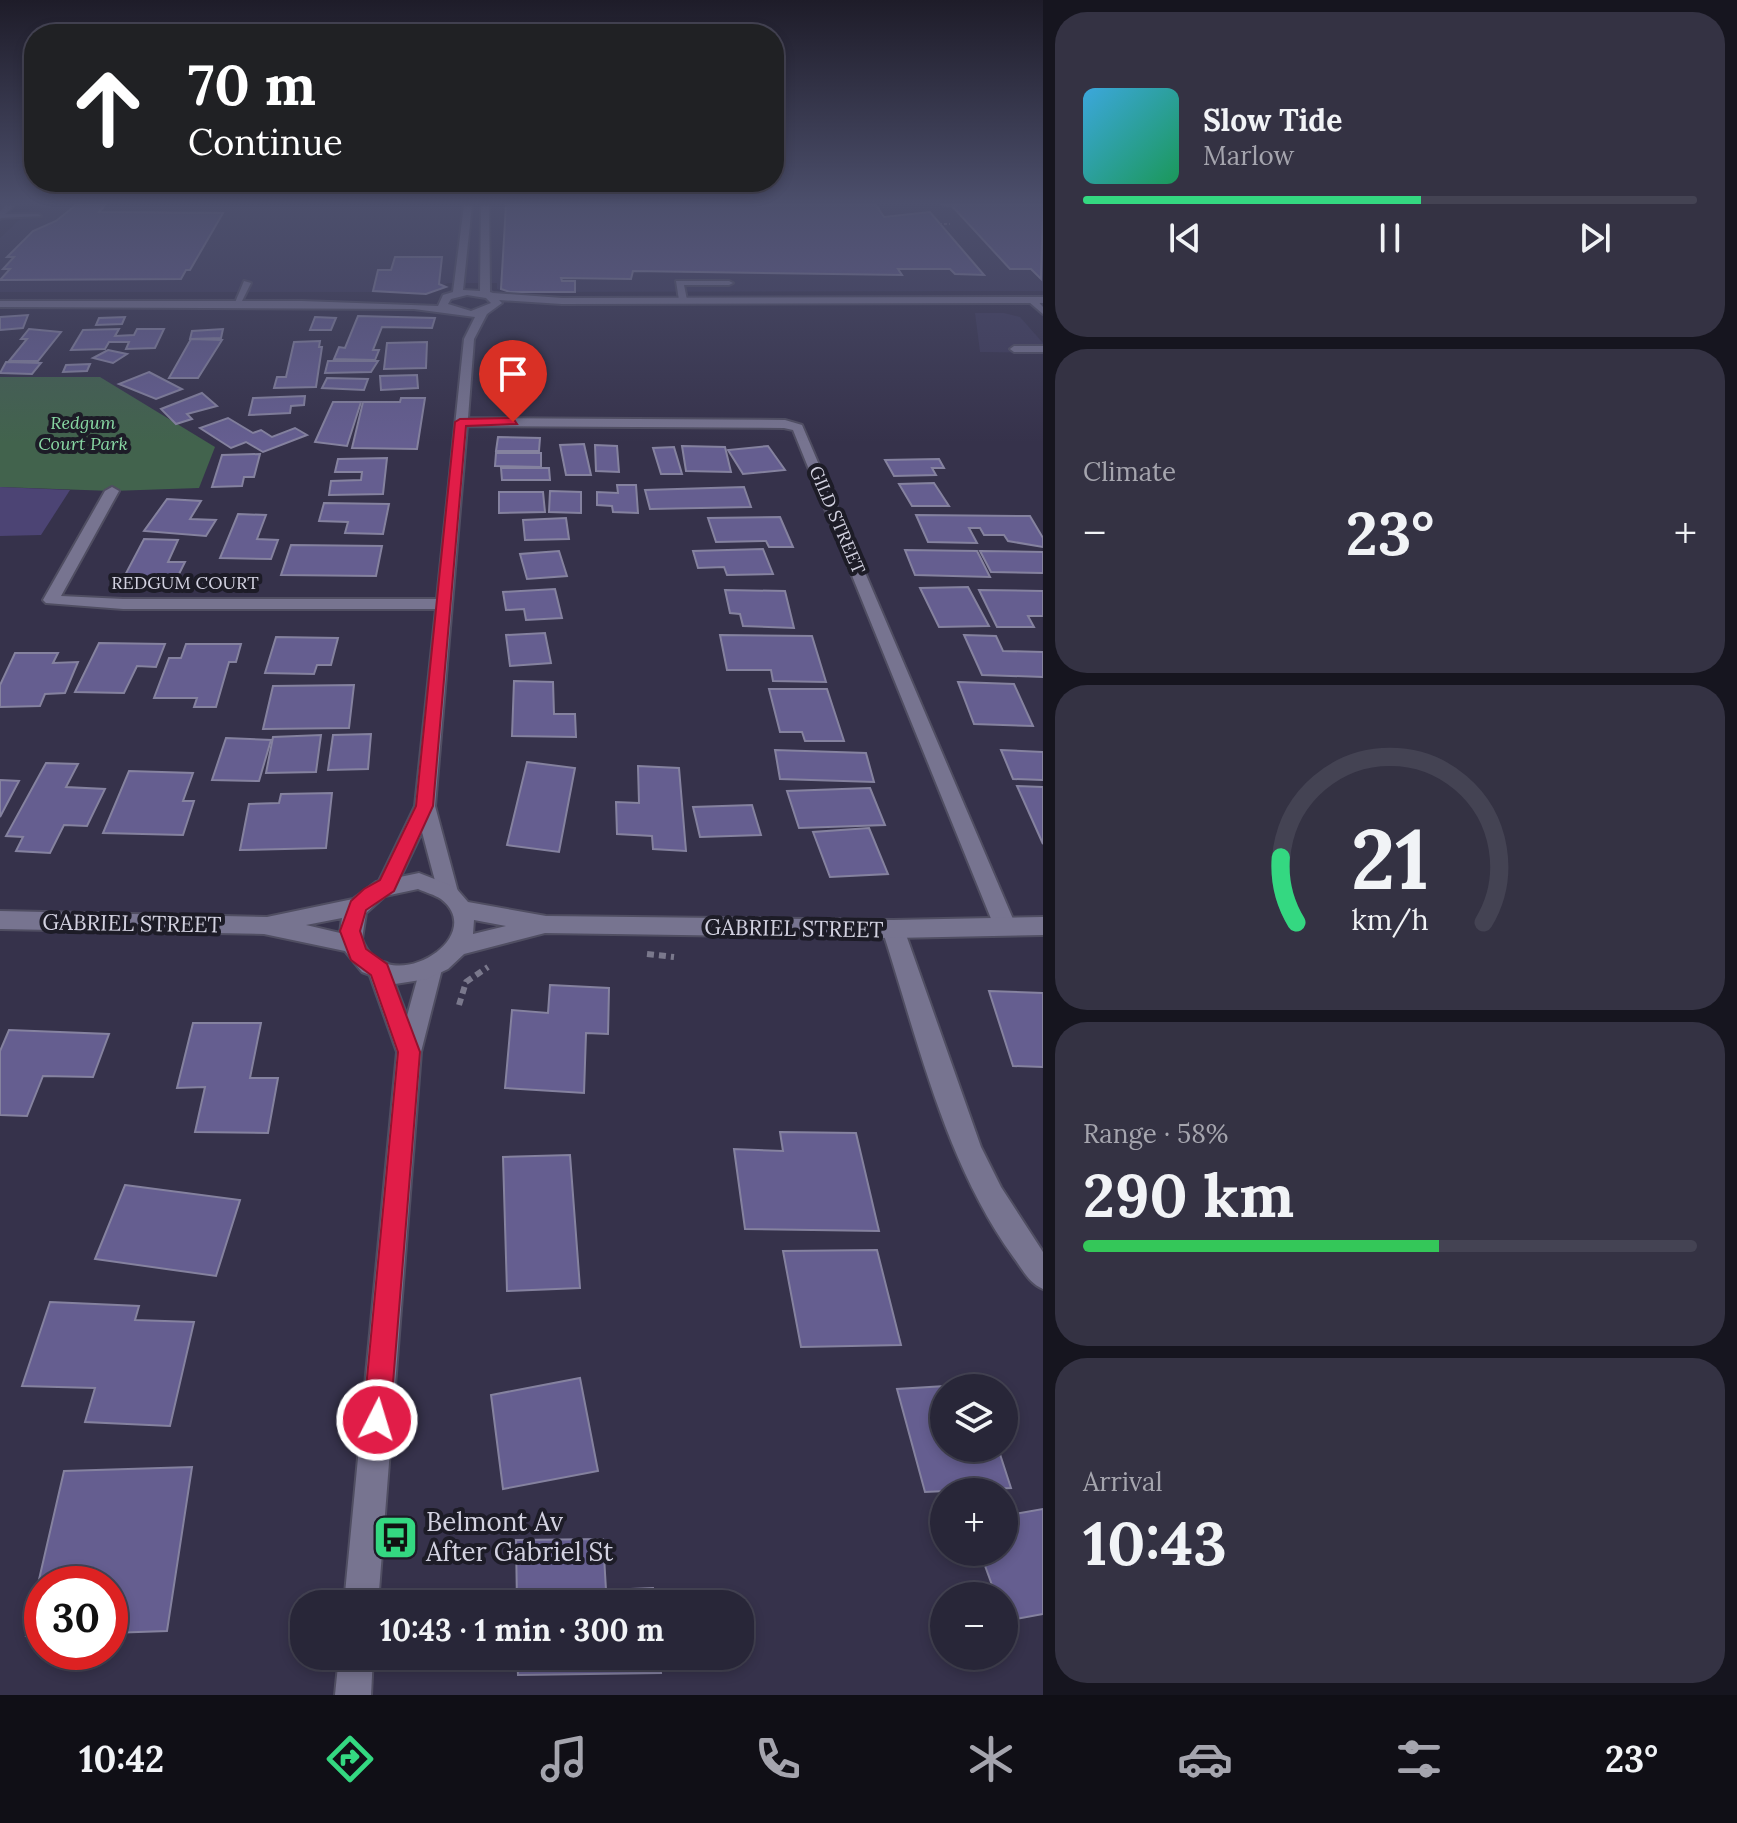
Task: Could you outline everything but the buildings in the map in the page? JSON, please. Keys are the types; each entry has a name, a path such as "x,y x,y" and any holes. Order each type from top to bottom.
{"street":[{"path":"458,293 459,284"},
{"path":"448,892 419,881 387,885 370,894 358,906 352,919 352,944 367,963 396,974 431,969 447,959 459,946 465,933 462,909 448,892 425,806 469,339 487,311 497,303 489,295 489,284"},
{"path":"302,304 364,299 443,299 458,293 562,301 1037,300"},
{"path":"443,299 442,305 452,311 469,339"},
{"path":"0,304 237,303 487,311 562,301"},
{"name":"GILD STREET","path":"460,422 785,424 798,428 1005,926"},
{"name":"REDGUM COURT","path":"112,491 51,600 123,604 442,604"},
{"path":"387,885 425,806"},
{"name":"GABRIEL STREET","path":"264,925 358,906"},
{"name":"GABRIEL STREET","path":"462,909 546,925 893,929 1043,926"},
{"name":"GABRIEL STREET","path":"0,920 264,925 352,944"},
{"name":"GABRIEL STREET","path":"459,946 546,925"},
{"path":"893,929 968,1145 997,1205 1043,1275"},
{"path":"362,1590 409,1052 431,969"},
{"path":"379,970 409,1052"},
{"path":"353,1695 355,1670"}],"lane":[{"path":"237,303 246,284"},
{"path":"679,284 683,300"},
{"path":"1037,300 1043,312"},
{"path":"1014,349 1043,349"}],"path":[{"path":"644,954 674,957"},
{"path":"459,1005 466,982 497,962"}],"shaded area":[{"path":"0,284 445,284 426,292 0,292"},
{"path":"497,284 1043,284 1043,291 507,292 497,289"},
{"path":"975,313 1004,313 1020,317 1043,343 1043,353 980,352"},
{"path":"0,487 70,490 41,535 0,536"}],"green space":[{"name":"Redgum Court Park","path":"0,377 100,377 215,447 199,488 112,491 0,487"}],"place":[{"name":"Belmont Av After Gabriel St","path":"395,1537"}],"route":[{"path":"377,1420 409,1052 379,970 358,954 350,931 358,906 370,894 387,885 425,806 460,422 513,422"}]}
